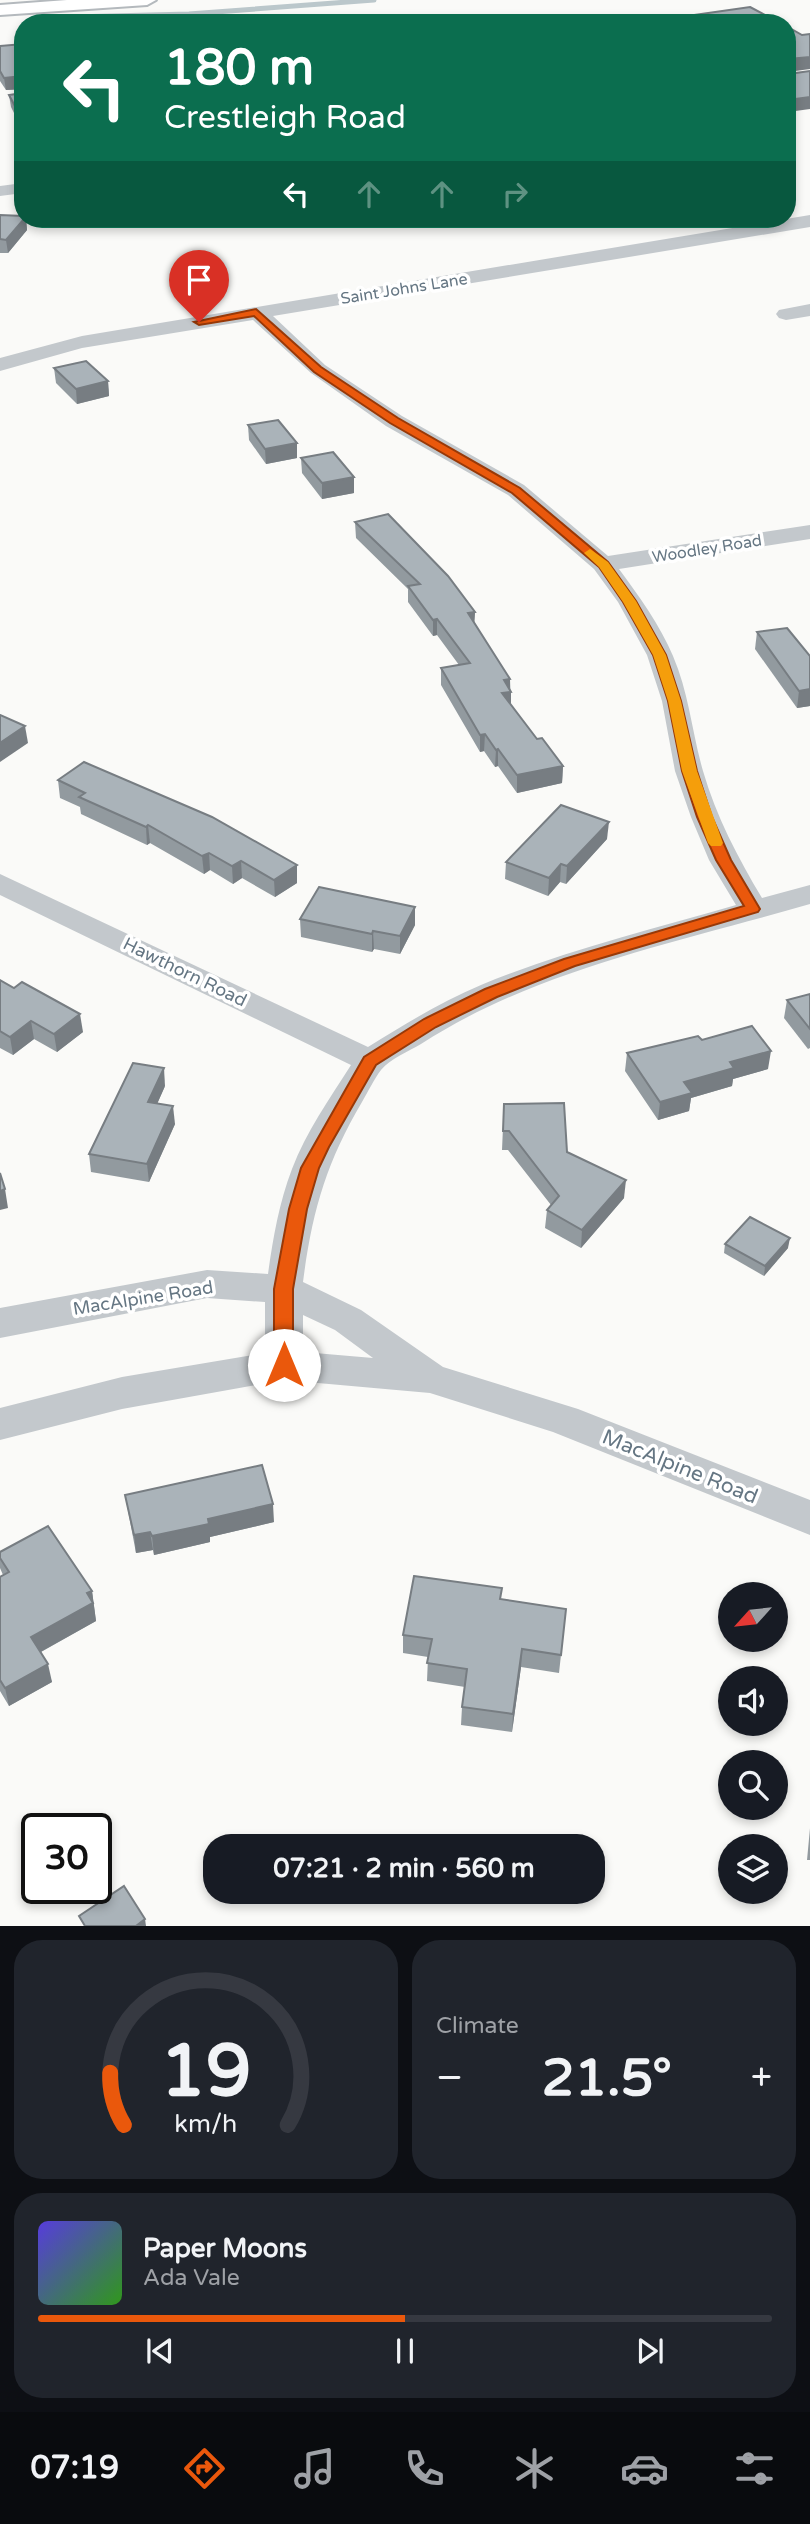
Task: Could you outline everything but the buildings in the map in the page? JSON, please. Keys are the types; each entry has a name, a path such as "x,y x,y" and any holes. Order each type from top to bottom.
{"highway":[{"path":"0,9 80,0"},
{"path":"0,9 147,0"}],"street":[{"name":"Saint Johns Lane","path":"3,359 82,342 256,312 777,228"},
{"path":"786,314 810,310"},
{"path":"256,312 318,369 394,421 516,491 603,564 630,601 660,655 675,701 690,771 705,817 723,860 753,909"},
{"name":"Woodley Road","path":"603,564 713,550 810,532"},
{"name":"Hawthorn Road","path":"0,883 370,1061"},
{"path":"284,1365 284,1289 292,1229 310,1168 332,1122 370,1061 430,1023 491,993 569,963 810,894"},
{"name":"MacAlpine Road","path":"0,1323 207,1284 284,1289 348,1320 430,1378"},
{"name":"MacAlpine Road","path":"0,1424 122,1393 284,1365 430,1378 564,1420 810,1518"}],"waterway":[{"path":"189,14 374,0"}],"slow traffic":[{"path":"590,553 603,564 630,601 660,655 675,701 690,771 716,843"}],"route":[{"path":"199,322 256,312 318,369 394,421 516,491 603,564 630,601 660,655 675,701 690,771 705,817 723,860 753,909 569,963 491,993 430,1023 370,1061 332,1122 310,1168 292,1229 284,1289 284,1365"}]}
